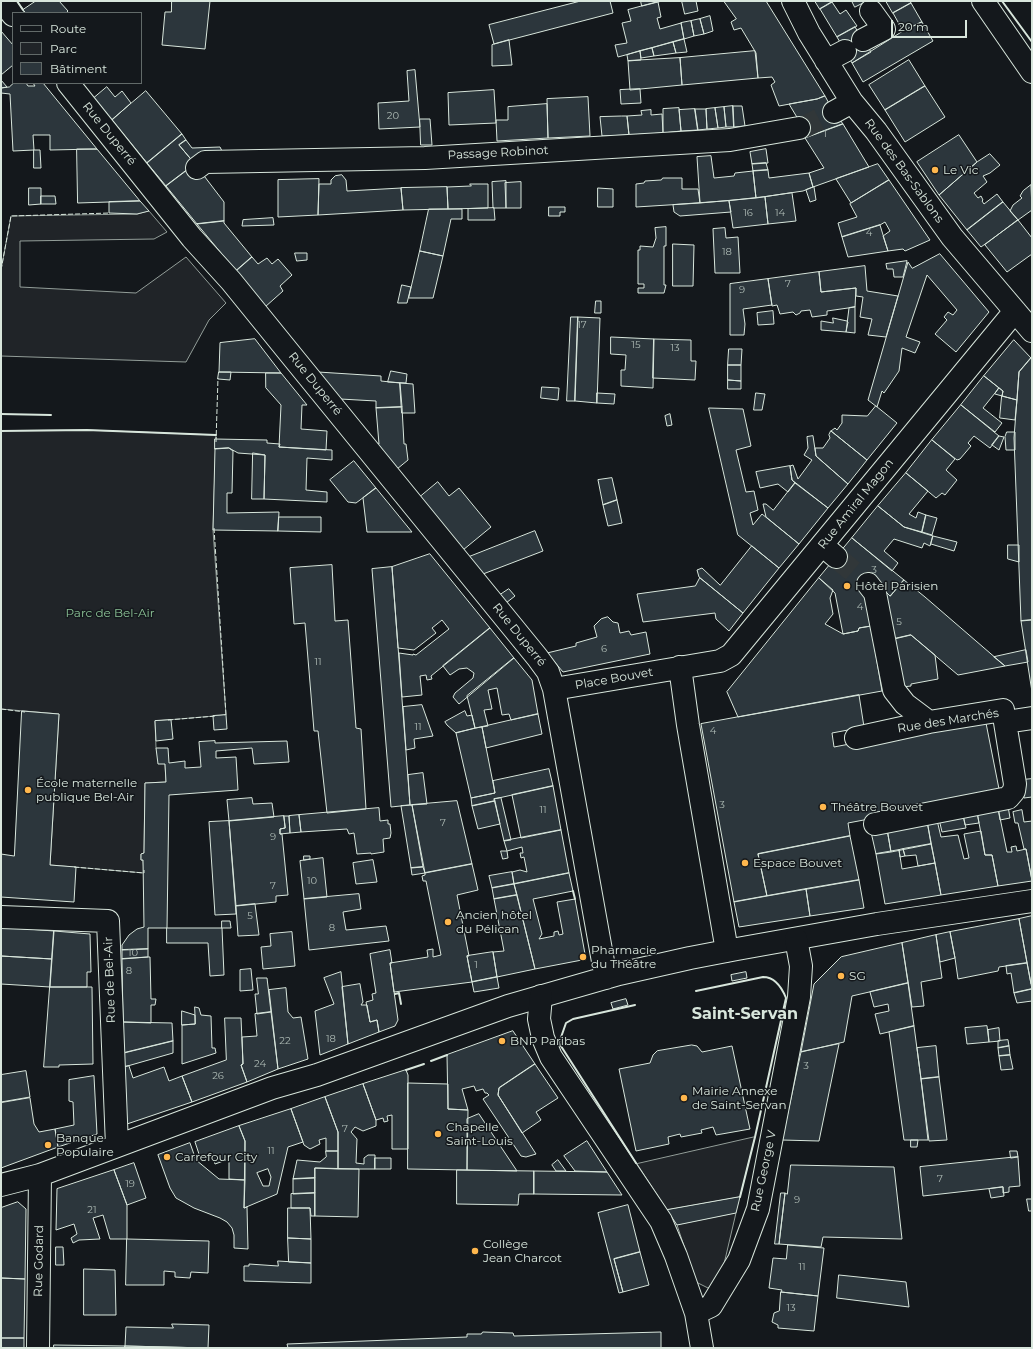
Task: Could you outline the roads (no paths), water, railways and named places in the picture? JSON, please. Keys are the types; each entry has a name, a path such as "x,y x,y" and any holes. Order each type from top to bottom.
{"street":[{"path":"2,1 12,14"},
{"name":"Rue des Bas-Sablons","path":"793,1 809,33 836,56 843,107 876,131 898,164 952,237 1032,331"},
{"path":"983,1 1032,72"},
{"path":"864,40 884,29 871,11"},
{"name":"Rue Duperré","path":"69,84 192,238 231,281 537,657 548,672 554,689"},
{"name":"Passage Robinot","path":"197,168 205,162 425,158 730,140 799,128"},
{"name":"Rue Amiral Magon","path":"680,667 720,661 731,655 829,551 1015,312"},
{"path":"868,584 875,593 894,690 905,704 929,722"},
{"path":"680,667 688,725 727,951"},
{"name":"Place Bouvet","path":"554,689 680,667"},
{"path":"554,689 606,978"},
{"name":"Rue des Marchés","path":"856,738 929,722 1003,710 1006,722 1032,718"},
{"path":"875,824 1008,798 1014,791 1015,784 1006,722"},
{"path":"1,1185 40,1174 272,1088 317,1075 508,1006 606,978 690,958 727,951 877,924 1032,901"},
{"name":"Rue de Bel-Air","path":"1,917 108,921 117,1146"},
{"name":"Rue George V","path":"696,1313 711,1306 739,1260 758,1209 799,997 801,966 796,939"},
{"path":"541,996 539,1019 551,1057 661,1220 676,1256 696,1313 702,1348"},
{"name":"Rue Godard","path":"38,1348 40,1174"}],"tunnel":[{"path":"799,128 834,112"},
{"path":"836,557 868,584"}],"place":[{"name":"Le Vic","path":"935,170"},
{"name":"Hôtel Parisien","path":"847,586"},
{"name":"École maternelle publique Bel-Air","path":"28,790"},
{"name":"Théâtre Bouvet","path":"823,807"},
{"name":"Espace Bouvet","path":"745,863"},
{"name":"Ancien hôtel du Pélican","path":"448,922"},
{"name":"Pharmacie du Théâtre","path":"583,957"},
{"name":"SG","path":"841,976"},
{"name":"BNP Paribas","path":"502,1041"},
{"name":"Mairie Annexe de Saint-Servan","path":"684,1098"},
{"name":"Chapelle Saint-Louis","path":"438,1134"},
{"name":"Banque Populaire","path":"48,1145"},
{"name":"Carrefour City","path":"167,1157"},
{"name":"Collège Jean Charcot","path":"475,1251"}],"district":[{"name":"Saint-Servan","path":"745,1014"}],"park label":[{"name":"Parc de Bel-Air","path":"110,613"}]}
